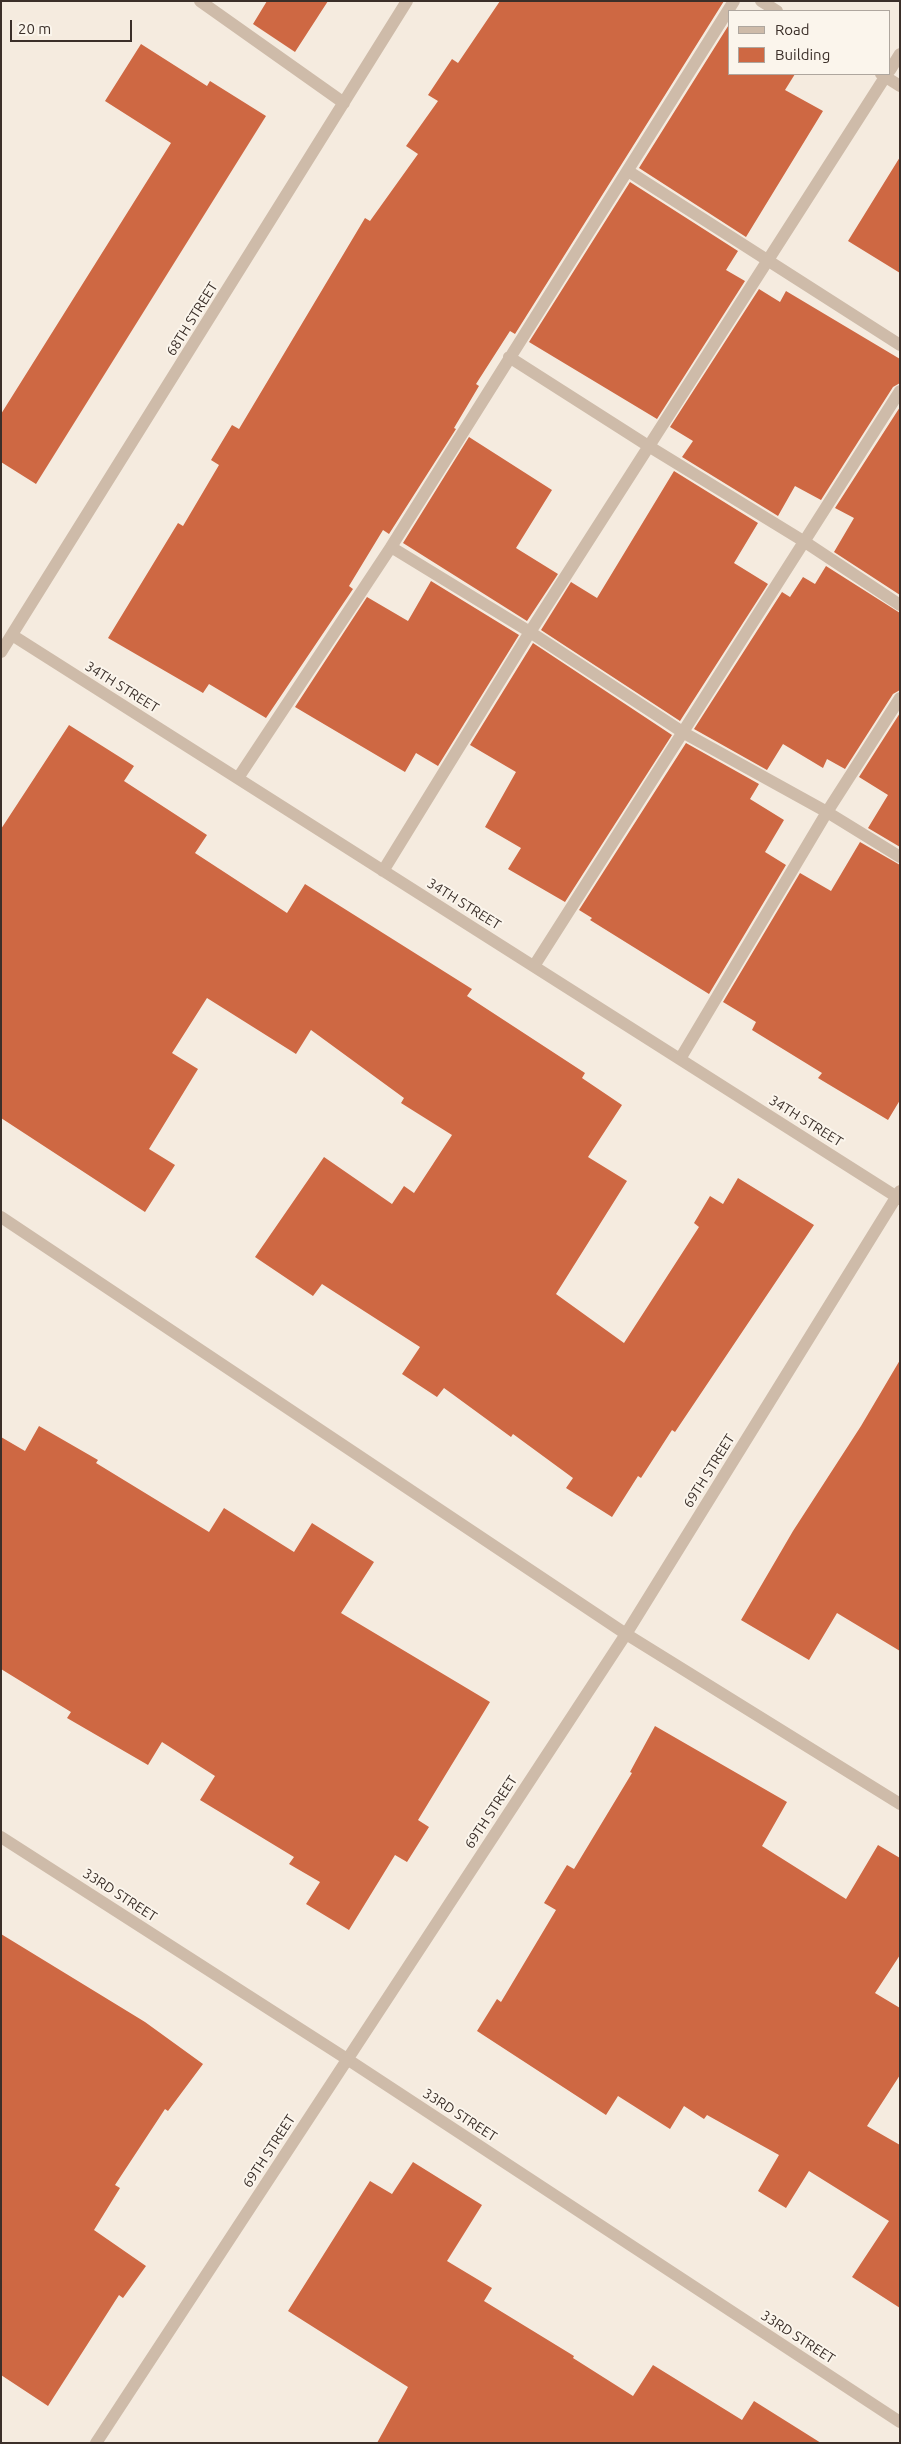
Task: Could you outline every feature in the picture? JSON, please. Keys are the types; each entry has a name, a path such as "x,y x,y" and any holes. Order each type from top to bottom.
{"street":[{"path":"200,1 344,103"},
{"name":"68TH STREET","path":"1,652 407,1"},
{"path":"761,1 775,10"},
{"path":"238,778 391,547 728,11"},
{"path":"891,66 900,54"},
{"path":"383,871 530,632 770,260 885,75"},
{"path":"888,75 900,86"},
{"path":"628,171 770,260 900,345"},
{"path":"509,357 650,447 806,542 900,605"},
{"path":"534,966 900,392"},
{"path":"391,547 530,632 684,733 827,812 900,857"},
{"name":"34TH STREET","path":"12,635 899,1196"},
{"path":"680,1059 827,812 900,698"},
{"name":"69TH STREET","path":"96,2443 626,1634 899,1196"},
{"path":"1,1216 626,1634 900,1804"},
{"name":"33RD STREET","path":"1,1837 347,2058 900,2422"}],"building":[{"path":"267,1 328,1 295,52 253,24"},
{"path":"500,1 724,1 515,334 510,331 476,384 479,386 454,428 456,429 389,534 383,530 349,586 353,589 266,718 209,684 203,693 108,638 178,523 183,526 219,465 211,460 232,425 239,429 365,218 370,221 418,154 406,146 438,101 428,95 452,59 458,63"},
{"path":"728,26 728,75 794,75 785,90 823,111 746,237 639,168"},
{"path":"141,44 207,86 210,81 266,116 36,484 1,462 1,414 171,143 105,101"},
{"path":"900,157 900,273 848,241"},
{"path":"630,182 738,251 726,270 745,281 657,419 529,342"},
{"path":"759,289 780,302 786,291 900,359 900,383 893,387 821,500 795,486 778,516 682,457 693,441 670,427"},
{"path":"900,407 900,595 834,552 854,518 835,508"},
{"path":"469,437 552,490 516,548 558,574 527,621 403,543"},
{"path":"674,471 758,523 734,563 768,584 680,721 541,630 571,582 597,598"},
{"path":"826,566 900,613 900,690 893,694 845,769 827,759 823,768 783,744 767,770 694,729 782,592 790,597 803,577 815,584"},
{"path":"431,581 519,635 438,766 416,753 405,772 295,707 367,597 408,621"},
{"path":"533,643 672,735 565,902 508,869 521,848 485,827 516,772 470,745"},
{"path":"900,713 900,847 868,828 888,795 859,777"},
{"path":"69,725 134,766 124,781 207,835 195,853 287,913 305,884 472,989 467,996 585,1073 582,1078 622,1105 588,1157 627,1181 556,1294 624,1343 699,1227 694,1223 710,1196 723,1204 738,1178 814,1225 675,1432 672,1430 641,1478 638,1476 612,1517 566,1488 573,1478 513,1434 511,1437 444,1388 437,1397 402,1374 420,1347 322,1284 313,1296 255,1257 324,1157 392,1204 404,1186 414,1193 452,1135 401,1103 404,1098 311,1030 296,1054 207,998 172,1053 198,1069 149,1149 175,1165 145,1212 1,1118 1,829"},
{"path":"686,743 759,784 750,799 784,820 765,852 786,865 709,994 590,920 592,918 579,910"},
{"path":"860,842 900,865 900,1100 888,1120 818,1078 822,1073 752,1030 756,1022 723,1002 800,873 831,891"},
{"path":"900,1360 900,1651 837,1613 809,1660 741,1620 793,1531 861,1426"},
{"path":"39,1426 98,1460 96,1463 209,1532 224,1508 294,1552 312,1523 374,1562 341,1613 490,1702 418,1820 429,1827 407,1862 395,1855 349,1930 306,1904 320,1882 289,1864 294,1857 200,1800 215,1776 162,1742 148,1765 67,1718 71,1712 1,1669 1,1437 25,1451"},
{"path":"655,1726 787,1802 762,1846 846,1899 878,1845 900,1858 900,1955 875,1993 900,2008 900,2075 867,2126 900,2145 900,2308 852,2277 889,2221 809,2171 786,2208 758,2191 779,2155 707,2115 704,2119 684,2106 670,2129 618,2096 606,2115 477,2031 497,1999 501,2002 556,1910 544,1903 567,1865 574,1869 632,1773 630,1772"},
{"path":"1,1934 145,2022 203,2064 168,2111 165,2109 115,2185 120,2188 94,2230 146,2266 123,2298 119,2295 48,2406 1,2375"},
{"path":"413,2162 482,2205 447,2261 492,2288 484,2301 574,2356 573,2358 633,2396 653,2365 742,2420 754,2401 821,2443 377,2443 408,2387 288,2311 370,2181 392,2194"}]}
